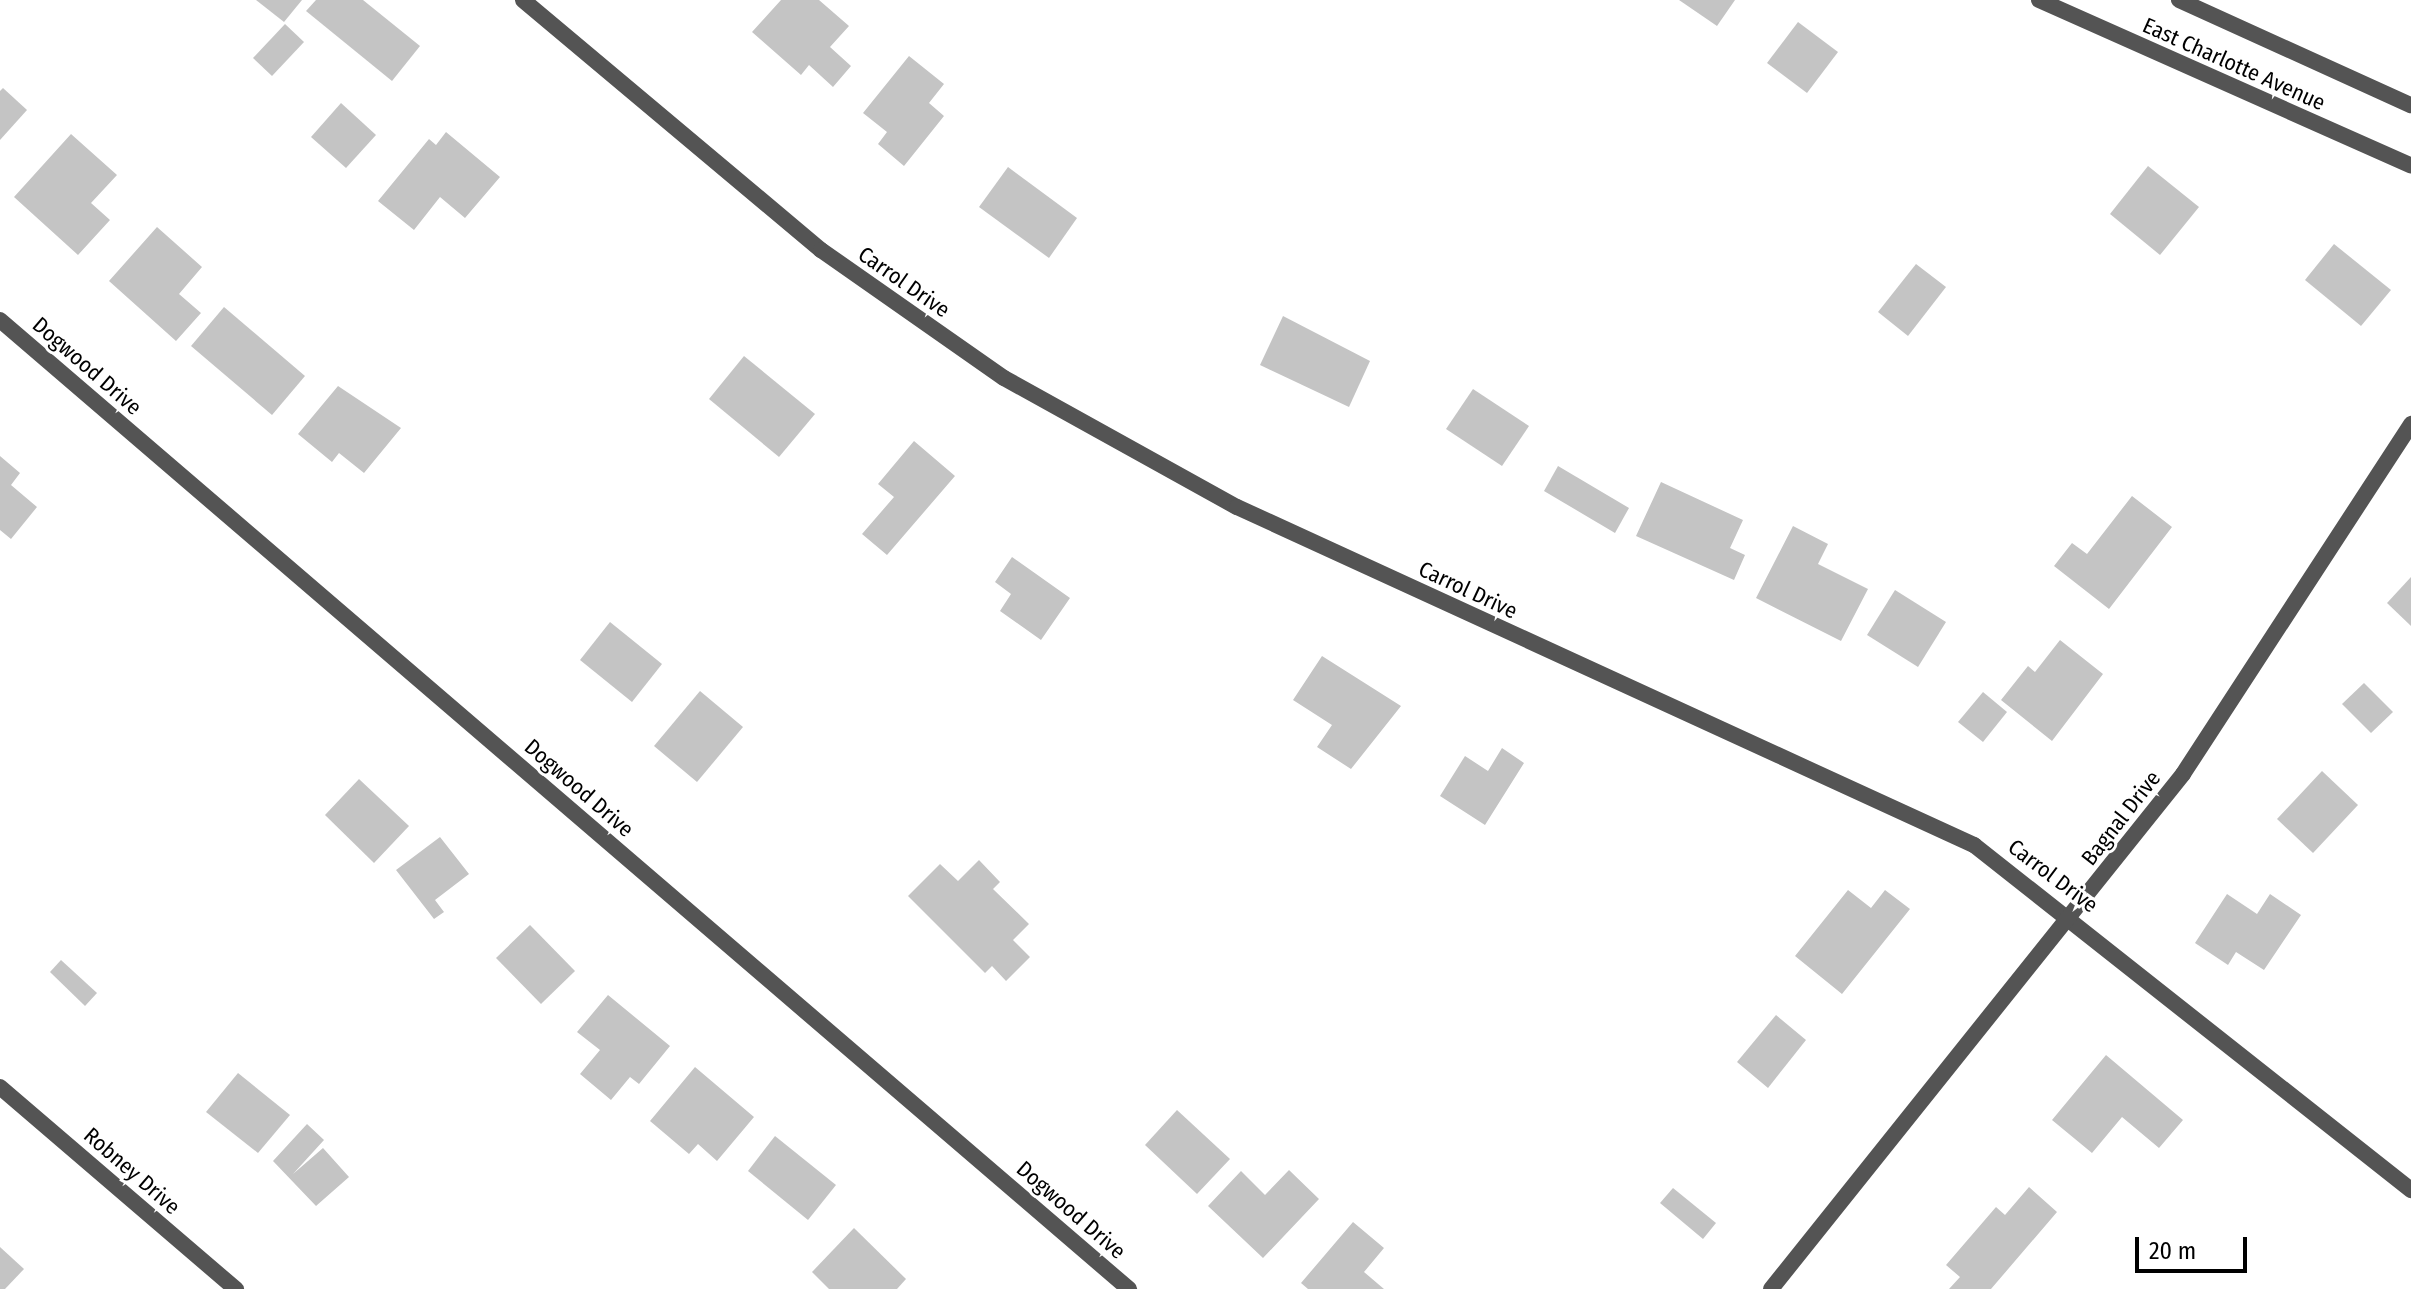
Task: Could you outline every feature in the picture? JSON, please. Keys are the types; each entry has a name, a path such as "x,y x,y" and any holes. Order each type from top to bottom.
{"street":[{"name":"Carrol Drive","path":"523,0 821,250 1004,378 1082,425 1237,507 1974,845 2072,918 2411,1190"},
{"name":"East Charlotte Avenue","path":"2039,0 2411,166"},
{"name":"East Charlotte Avenue","path":"2179,0 2411,105"},
{"name":"Dogwood Drive","path":"0,320 1129,1289"},
{"name":"Bagnal Drive","path":"1771,1289 2072,918 2183,774 2411,424"},
{"name":"Robney Drive","path":"0,1087 236,1289"}],"building":[{"path":"256,0 302,0 284,22"},
{"path":"316,0 363,0 420,46 392,81 306,11"},
{"path":"781,0 819,0 849,26 830,47 851,66 833,87 809,65 801,75 752,32"},
{"path":"1679,0 1735,0 1717,26"},
{"path":"1798,22 1838,52 1807,93 1767,63"},
{"path":"285,24 304,42 272,76 253,58"},
{"path":"909,56 944,84 929,103 944,116 904,166 878,144 887,132 863,113"},
{"path":"3,88 27,110 0,140 0,91"},
{"path":"341,103 376,135 346,168 311,137"},
{"path":"446,132 500,177 465,218 440,197 414,230 378,201 429,139 436,145"},
{"path":"71,134 117,175 91,203 110,220 78,255 14,197"},
{"path":"2148,166 2199,207 2160,255 2110,214"},
{"path":"1008,167 1077,218 1049,258 979,207"},
{"path":"157,227 202,267 179,294 201,313 176,341 109,281"},
{"path":"2334,244 2391,290 2361,326 2305,280"},
{"path":"1916,264 1946,287 1908,336 1878,312"},
{"path":"224,307 305,376 272,415 191,346"},
{"path":"1283,316 1370,361 1349,407 1260,365"},
{"path":"744,356 815,414 779,457 709,399"},
{"path":"338,386 401,428 364,473 339,453 332,462 298,434"},
{"path":"1473,389 1529,426 1502,466 1446,429"},
{"path":"914,441 955,476 887,555 862,534 894,497 878,484"},
{"path":"0,456 20,473 11,485 37,507 11,539 0,530"},
{"path":"1558,466 1629,508 1615,533 1544,491"},
{"path":"1661,482 1743,520 1730,548 1745,555 1734,580 1636,536"},
{"path":"2132,496 2172,527 2109,609 2054,566 2072,543 2087,554"},
{"path":"1793,526 1828,544 1818,564 1868,589 1841,641 1756,598"},
{"path":"1012,557 1070,598 1041,640 1000,611 1011,594 995,582"},
{"path":"2411,577 2411,626 2387,603"},
{"path":"1895,590 1946,622 1918,667 1867,635"},
{"path":"610,622 662,664 632,702 580,660"},
{"path":"2060,640 2103,674 2052,741 2001,700 2028,666 2035,672"},
{"path":"1322,656 1401,706 1351,769 1317,747 1332,725 1293,700"},
{"path":"2364,683 2393,712 2371,733 2342,704"},
{"path":"700,691 743,727 697,782 654,746"},
{"path":"1983,692 2007,712 1983,742 1958,722"},
{"path":"1502,748 1524,763 1485,825 1440,796 1465,756 1488,771"},
{"path":"2322,771 2358,805 2313,853 2277,819"},
{"path":"359,779 409,826 374,863 325,815"},
{"path":"440,837 469,874 435,900 444,912 434,919 396,870"},
{"path":"979,860 1000,882 993,889 1029,924 1013,940 1030,957 1006,981 992,966 985,973 908,896 940,864 958,881"},
{"path":"1848,890 1871,908 1885,890 1910,909 1842,994 1795,956"},
{"path":"2227,894 2257,914 2270,894 2301,915 2264,970 2236,952 2228,965 2195,943"},
{"path":"530,925 575,971 541,1004 496,958"},
{"path":"61,960 97,993 85,1006 50,972"},
{"path":"608,995 670,1046 639,1084 630,1077 611,1100 580,1074 600,1050 577,1032"},
{"path":"1776,1015 1806,1040 1768,1088 1737,1062"},
{"path":"2106,1055 2183,1120 2159,1148 2122,1117 2092,1153 2052,1120"},
{"path":"695,1067 754,1117 717,1161 698,1144 689,1154 650,1121"},
{"path":"238,1073 290,1115 258,1153 206,1112"},
{"path":"1177,1110 1230,1159 1197,1194 1145,1145"},
{"path":"307,1124 324,1140 293,1174 323,1148 349,1177 316,1206 273,1161"},
{"path":"775,1136 836,1185 808,1220 748,1171"},
{"path":"1289,1170 1319,1199 1263,1258 1208,1206 1241,1171 1265,1195"},
{"path":"2029,1187 2057,1212 1991,1289 1949,1289 1960,1277 1946,1265 1996,1207 2005,1215"},
{"path":"1673,1188 1716,1223 1703,1239 1660,1203"},
{"path":"1353,1222 1384,1248 1364,1272 1384,1289 1308,1289 1301,1283"},
{"path":"854,1228 906,1279 897,1289 829,1289 812,1272"},
{"path":"0,1247 24,1269 5,1289 0,1289"}]}
